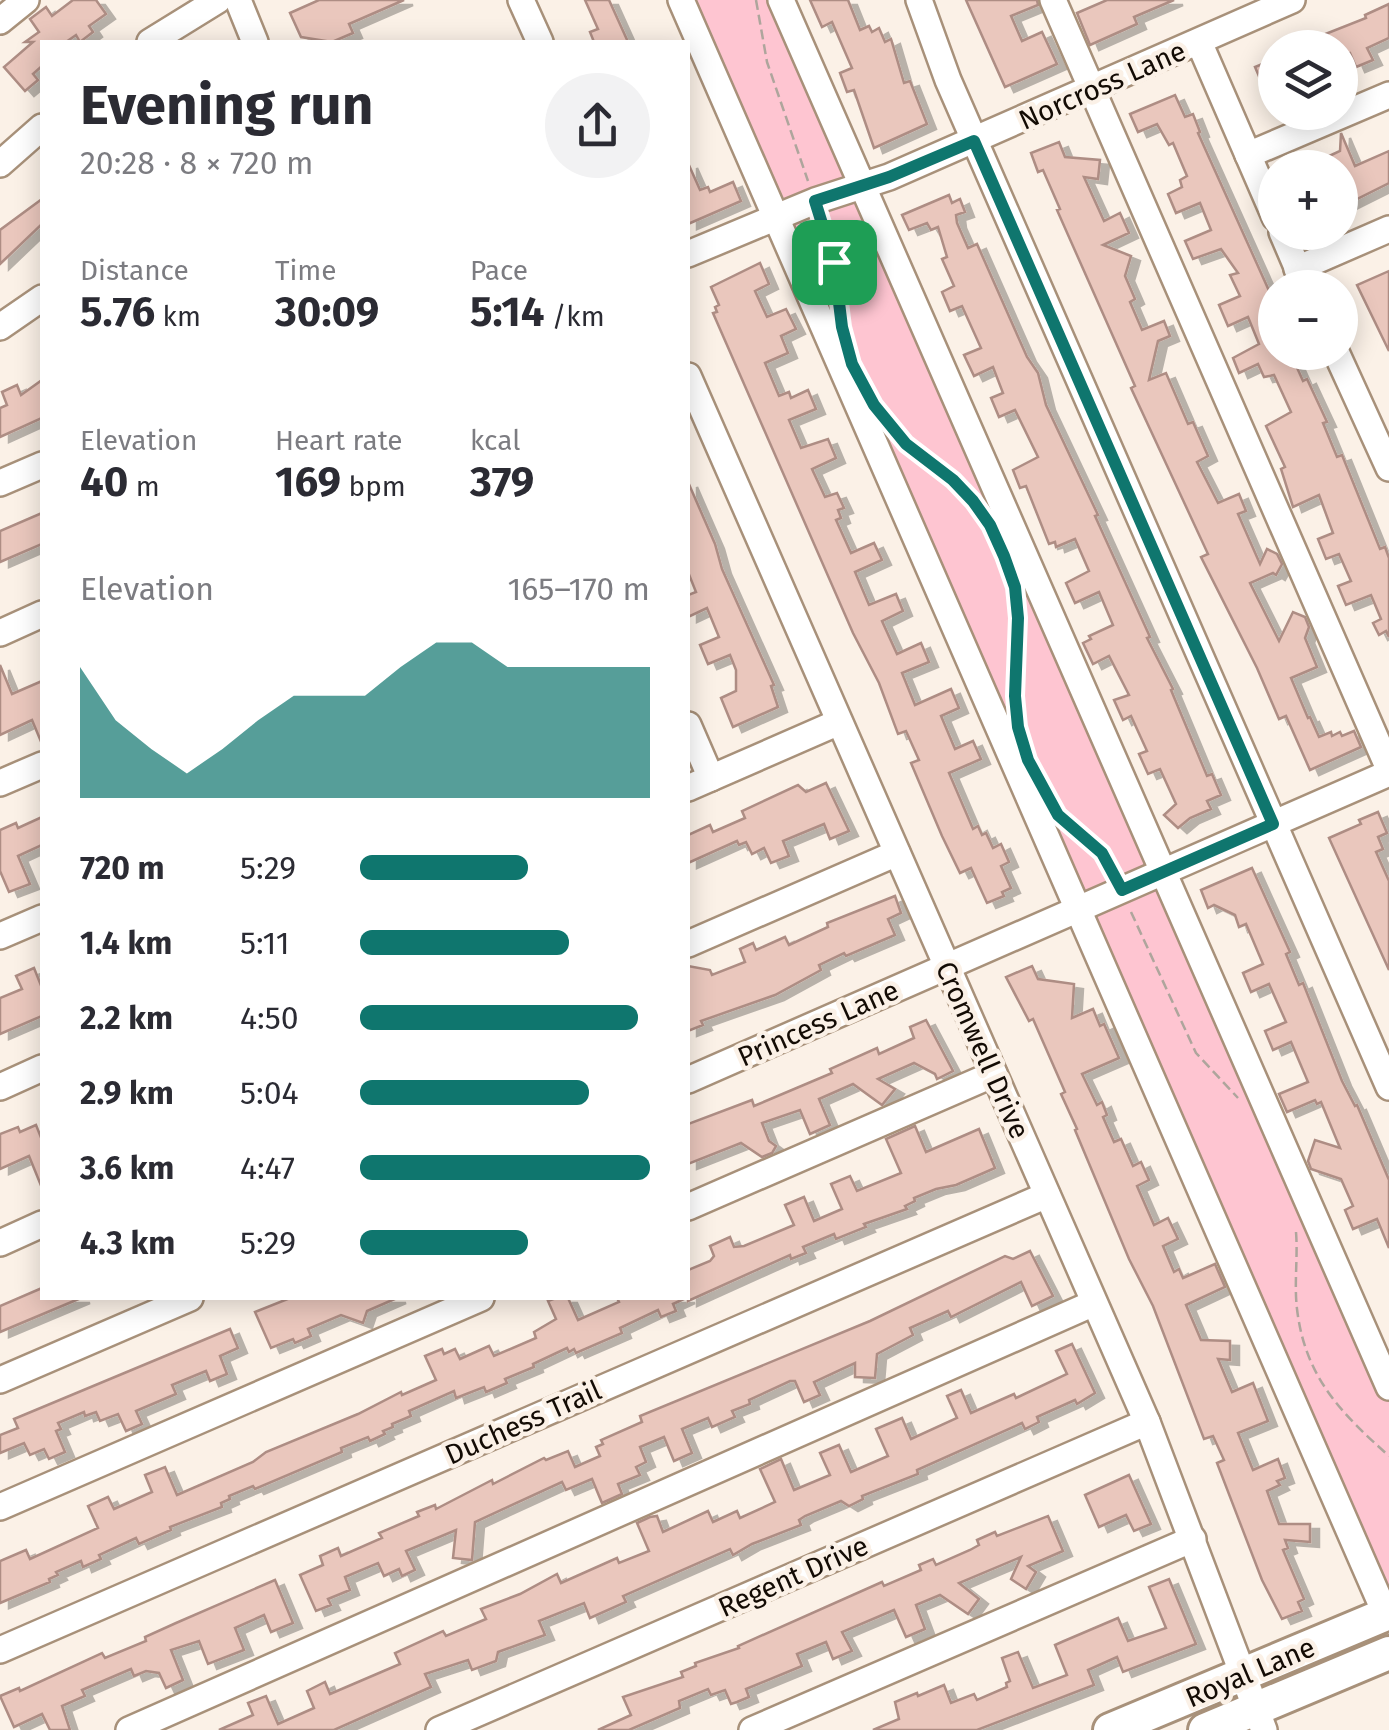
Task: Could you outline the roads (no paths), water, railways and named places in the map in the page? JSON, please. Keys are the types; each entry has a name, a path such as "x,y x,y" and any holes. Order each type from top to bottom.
{"main road":[{"name":"Royal Lane","path":"1110,1730 1387,1614"},
{"name":"Royal Lane","path":"1204,1730 1260,1720 1389,1654"}],"street":[{"path":"0,21 26,0"},
{"path":"153,40 218,0"},
{"path":"238,0 254,40"},
{"path":"522,0 539,40"},
{"path":"681,0 1387,1614"},
{"path":"781,0 1389,1387"},
{"path":"919,0 974,141 1389,1087"},
{"path":"1053,0 1389,771"},
{"name":"Norcross Lane","path":"690,253 974,141 1292,0"},
{"path":"1199,42 1258,179"},
{"path":"1248,156 1389,94"},
{"path":"0,164 40,129"},
{"path":"1316,270 1389,230"},
{"path":"0,328 40,299"},
{"path":"1344,370 1389,468"},
{"name":"Cromwell Drive","path":"690,381 1147,1422 1260,1720"},
{"path":"0,483 40,465"},
{"path":"0,633 40,615"},
{"path":"690,735 699,782 839,722"},
{"path":"0,783 40,766"},
{"name":"Princess Lane","path":"690,1079 1389,771"},
{"path":"690,943 897,853"},
{"path":"0,936 40,919"},
{"path":"0,1086 40,1069"},
{"path":"690,1207 994,1074"},
{"name":"Duchess Trail","path":"0,1650 1047,1194"},
{"path":"0,1242 40,1225"},
{"path":"0,1380 185,1300"},
{"path":"0,1507 476,1300"},
{"path":"128,1730 1094,1303"},
{"name":"Regent Drive","path":"440,1730 1147,1422"},
{"path":"752,1730 1193,1540"}]}
